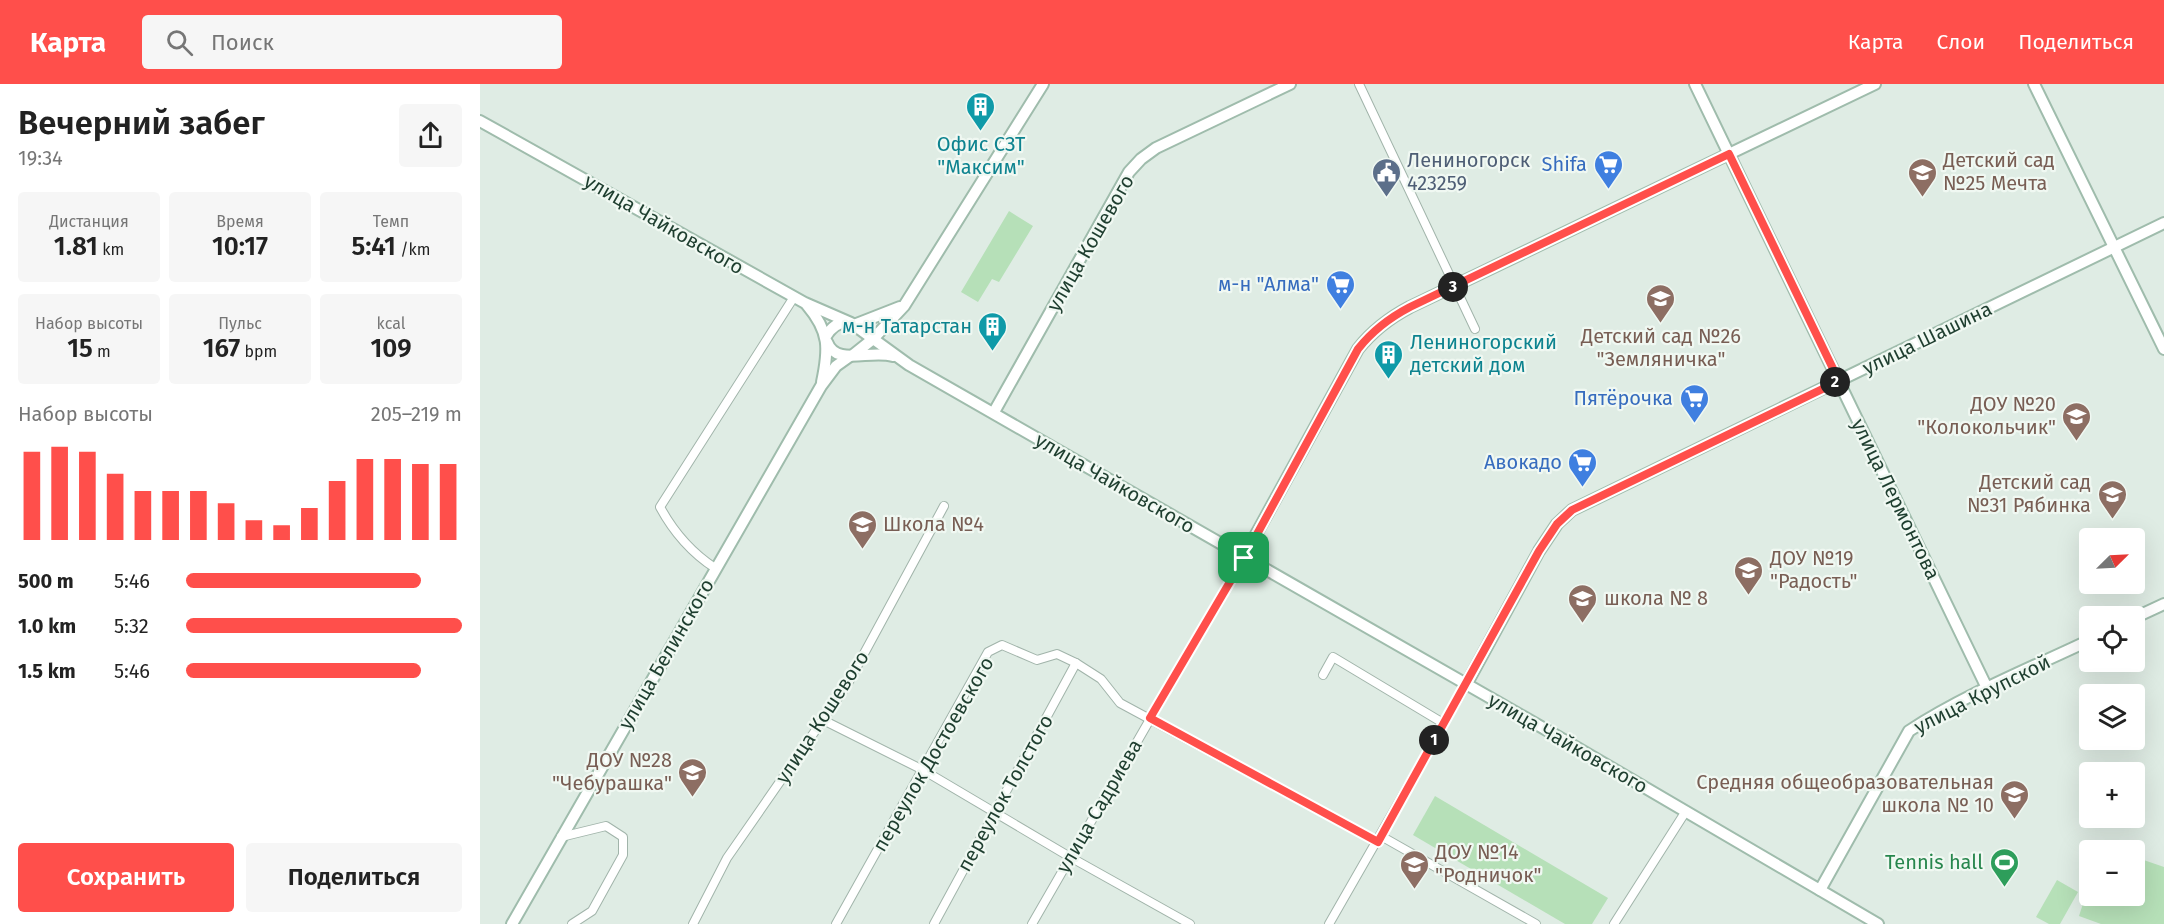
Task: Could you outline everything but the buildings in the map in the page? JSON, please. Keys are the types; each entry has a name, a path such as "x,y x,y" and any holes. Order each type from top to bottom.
{"street":[{"path":"821,386 836,366 873,339 904,306 1043,84"},
{"name":"улица Кошевого","path":"994,412 1129,172 1156,148 1290,84"},
{"path":"1359,84 1475,329"},
{"name":"улица Лермонтова","path":"1695,84 1987,688"},
{"name":"улица Садриева","path":"1032,924 1244,558 1358,349 1370,334 1393,316 1875,84"},
{"path":"2034,84 2164,349"},
{"name":"улица Чайковского","path":"480,121 805,303 853,324 896,357 1686,811 1878,924"},
{"name":"улица Шашина","path":"1329,924 1466,685 1539,551 1557,524 1572,510 2164,223"},
{"path":"715,568 703,560 671,526 660,507 794,297"},
{"path":"805,303 822,326 826,339 836,354 887,354 896,357"},
{"path":"821,386 826,339 833,326 853,324 904,306"},
{"path":"851,355 861,340 853,324"},
{"name":"улица Белинского","path":"512,924 821,386"},
{"name":"улица Кошевого","path":"693,924 727,858 847,685 944,506"},
{"path":"2145,613 2164,604"},
{"name":"переулок Достоевского","path":"836,924 988,652 1002,645 1037,660 1058,654 1076,663 1101,679 1120,703 1536,924"},
{"name":"улица Крупской","path":"1820,890 1909,731 1987,688 2079,645"},
{"path":"1323,675 1333,657 1443,723"},
{"name":"переулок Толстого","path":"934,924 1076,663"},
{"path":"823,720 923,770 1070,857 1190,924"},
{"path":"1614,924 1686,811"},
{"path":"561,837 606,826 623,837 623,855 592,911 572,924"}],"green space":[{"path":"1009,211 1033,226 999,282 992,279 978,302 961,292"},
{"path":"1435,796 1608,898 1592,924 1565,924 1413,835"},
{"path":"2145,860 2164,867 2164,924 2101,924 2079,916 2082,906 2145,906"},
{"path":"2057,880 2078,892 2060,924 2049,924 2036,917"}],"place":[{"name":"Офис СЗТ \"Максим\"","path":"981,132"},
{"name":"Shifa","path":"1608,190"},
{"name":"Лениногорск 423259","path":"1386,198"},
{"name":"Детский сад №25 Мечта","path":"1922,198"},
{"name":"м-н \"Алма\"","path":"1340,310"},
{"name":"Детский сад №26 \"Земляничка\"","path":"1661,324"},
{"name":"м-н Татарстан","path":"993,352"},
{"name":"Лениногорский детский дом","path":"1389,380"},
{"name":"Пятёрочка","path":"1694,424"},
{"name":"ДОУ №20 \"Колокольчик\"","path":"2077,442"},
{"name":"Авокадо","path":"1583,488"},
{"name":"Детский сад №31 Рябинка","path":"2112,520"},
{"name":"Школа №4","path":"862,550"},
{"name":"ДОУ №19 \"Радость\"","path":"1749,596"},
{"name":"школа № 8","path":"1583,624"},
{"name":"ДОУ №28 \"Чебурашка\"","path":"693,798"},
{"name":"Средняя общеобразовательная школа № 10","path":"2015,820"},
{"name":"Tennis hall","path":"2004,888"},
{"name":"ДОУ №14 \"Родничок\"","path":"1414,890"}],"route":[{"path":"1729,154 1839,381 1572,510 1557,524 1539,551 1378,842 1150,718 1244,558 1358,349 1384,322 1410,307 1729,154"}]}
